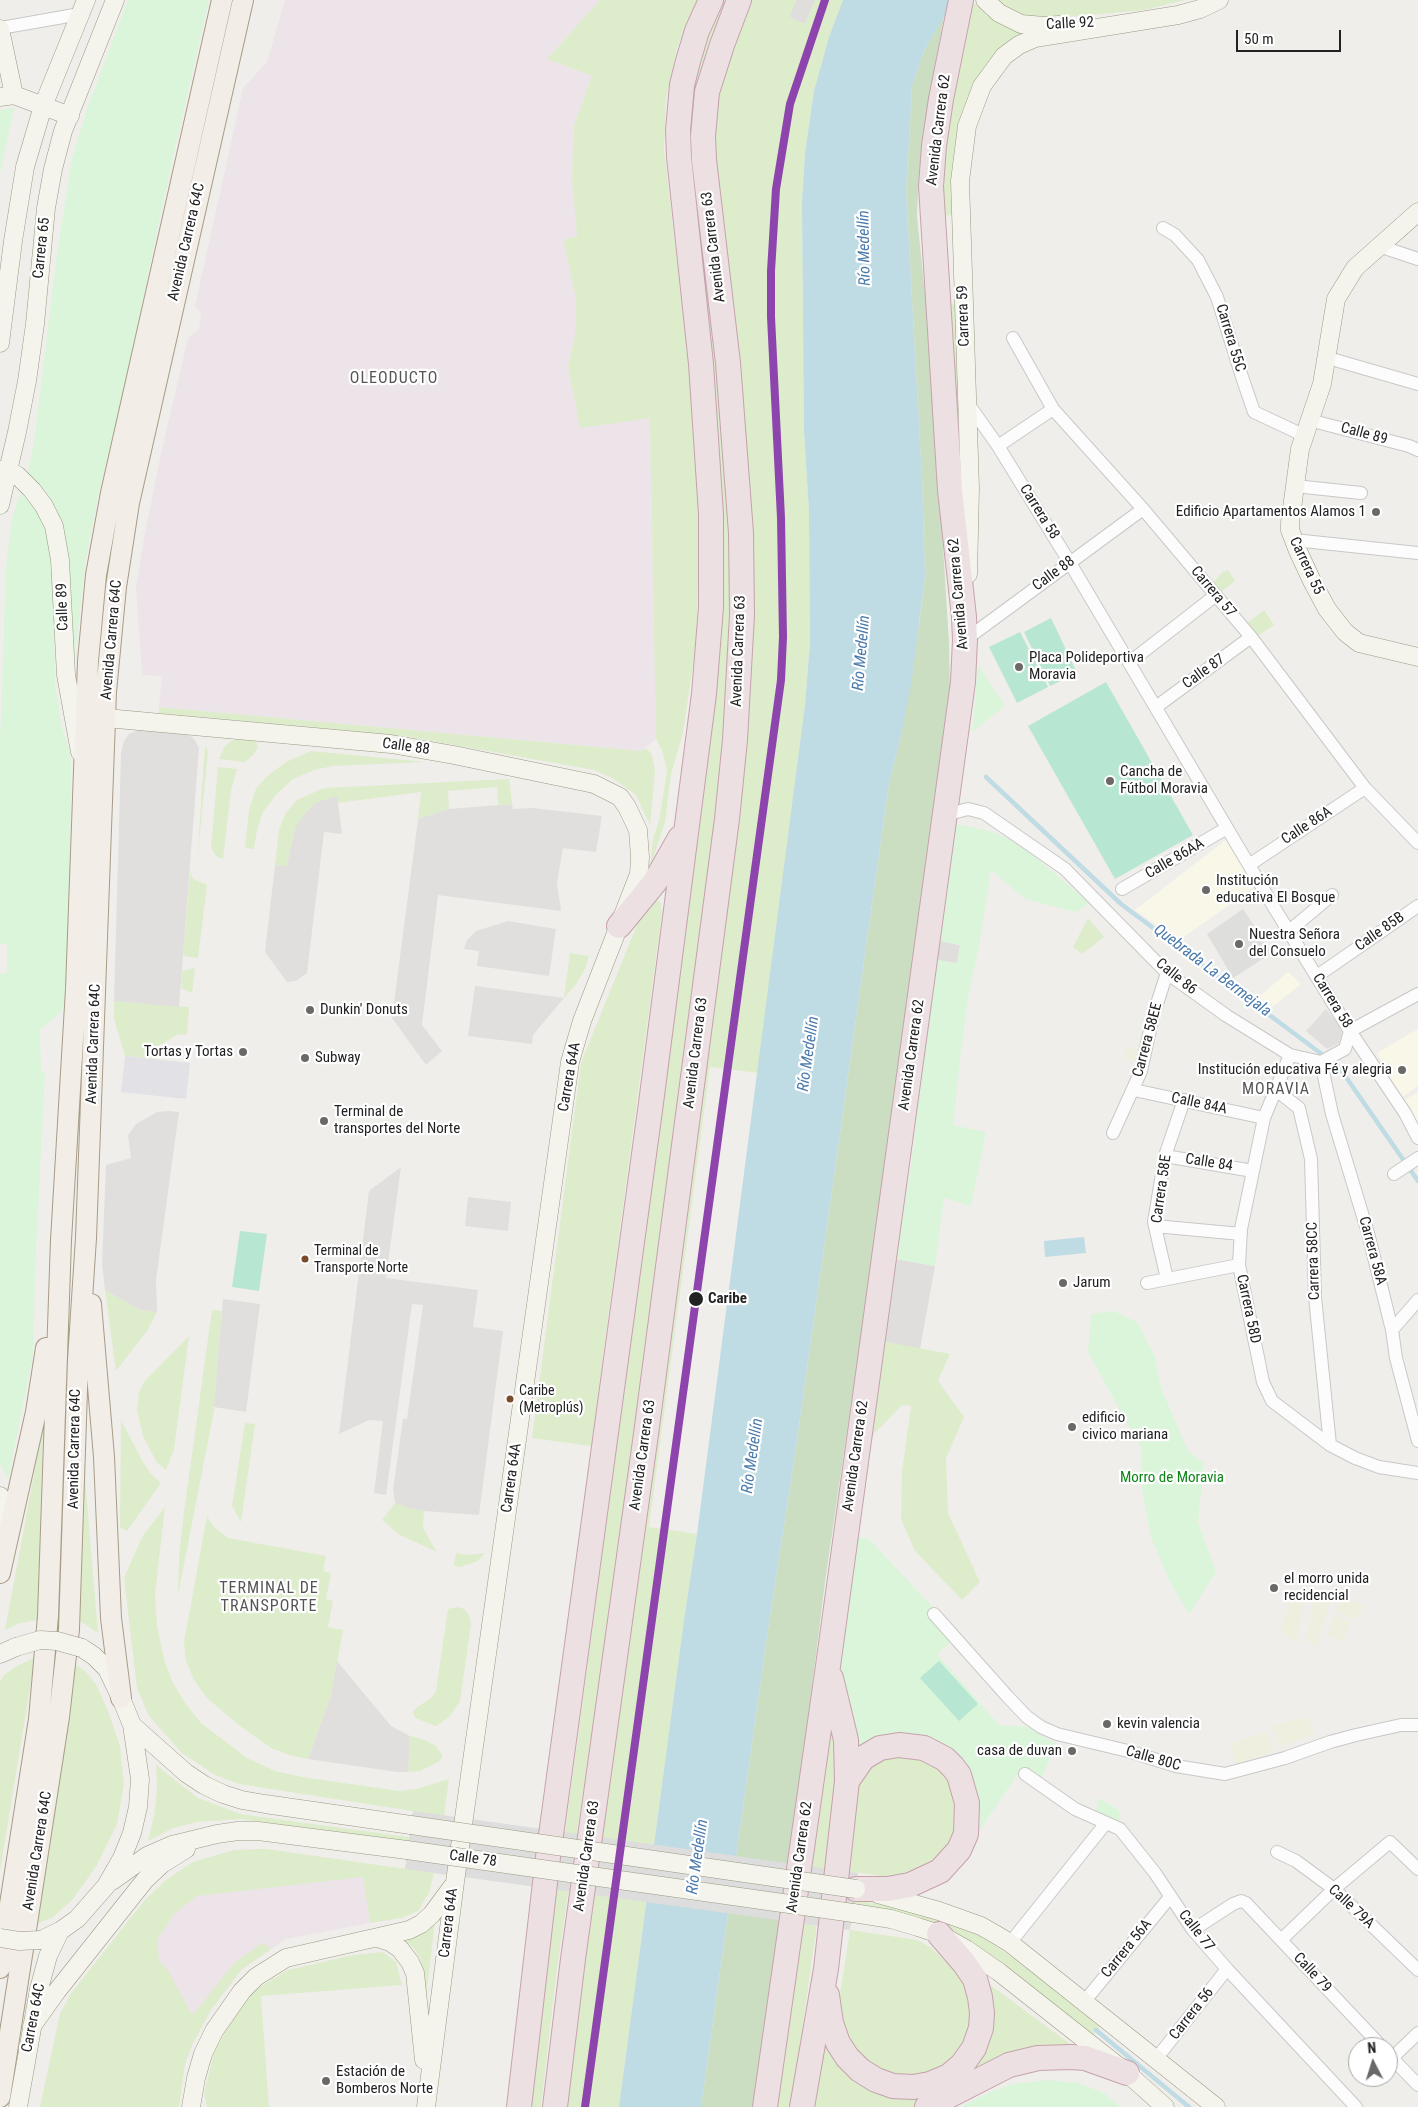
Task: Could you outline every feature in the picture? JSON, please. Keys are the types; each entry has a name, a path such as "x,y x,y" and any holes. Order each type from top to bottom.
{"highway":[{"name":"Avenida Carrera 63","path":"519,2107 548,1857 688,824 708,651 711,607 711,514 701,364 679,157 678,130 682,85 688,61 697,31 711,0"},
{"name":"Avenida Carrera 63","path":"555,2107 573,1959 647,1425 734,748 741,624 741,533 728,363 704,160 703,136 704,112 710,83 739,0"},
{"name":"Avenida Carrera 62","path":"765,2107 828,1666 963,682 965,640 950,490 931,186 934,146 941,99 960,0"},
{"path":"619,926 655,882 688,824"},
{"path":"802,2107 826,1968 848,1781 846,1740 828,1666"},
{"path":"848,1781 863,1758 880,1748 899,1745 924,1748 940,1755 953,1767 959,1775 967,1803 966,1834 959,1850 940,1871 910,1885 888,1889 856,1889"},
{"path":"826,1968 827,2001 831,2023 838,2043 847,2057 860,2070 876,2080 893,2086 912,2087 930,2084 949,2076 962,2065 974,2048 981,2028 982,2014 975,1979 939,1934"},
{"path":"926,2107 1009,2065 1027,2060 1054,2057 1085,2058 1102,2062 1127,2073"}],"main road":[{"name":"Carrera 65","path":"0,505 4,470 22,410 32,346 49,191 58,148 115,0"},
{"name":"Avenida Carrera 64C","path":"0,1968 39,1719 46,1655 51,1572 61,1240 76,989 91,624 103,534 222,0"},
{"name":"Avenida Carrera 64C","path":"0,2097 66,1664 71,1593 78,1360 86,1238 106,718 114,605 129,503 243,0"},
{"name":"Calle 92","path":"985,0 999,13 1021,24 1055,30 1162,18 1200,9 1219,0"},
{"name":"Carrera 65","path":"0,344 21,188 30,146 43,106 83,7"},
{"path":"0,29 7,96 70,116"},
{"name":"Carrera 59","path":"965,640 970,503 960,181 967,126 982,86 1004,56 1019,45 1055,30"},
{"name":"Carrera 55","path":"1418,212 1355,268 1336,299 1328,358 1322,384 1306,427 1290,523 1294,540 1312,581 1327,608 1346,632 1359,643 1418,657"},
{"name":"Calle 89","path":"4,470 17,475 32,490 50,514 54,526 60,560 66,674 84,768"},
{"name":"Calle 88","path":"106,718 295,734 424,749 594,784 620,797 634,818 640,843 638,874"},
{"name":"Carrera 64A","path":"428,2102 455,1882 570,1062 582,1021 638,874"},
{"path":"86,1238 104,1457 111,1618 122,1698"},
{"path":"0,1574 38,1405 61,1240"},
{"path":"0,1496 2,1514 0,1546"},
{"path":"0,1654 40,1640 57,1641 82,1648 94,1656 106,1669 122,1698 132,1725 140,1779 138,1807 132,1833 122,1858 106,1886 77,1919 60,1931 41,1940 30,1942 0,1938"},
{"name":"Calle 78","path":"132,1725 186,1773 204,1785 242,1800 856,1889"},
{"name":"Calle 78","path":"106,1886 147,1856 162,1849 188,1840 217,1834 258,1831 407,1850 853,1913 898,1921 939,1934"},
{"path":"32,2026 57,1991 145,1880 162,1864 178,1853 217,1834"},
{"path":"191,2107 199,2070 214,2030 231,2004 256,1977 286,1958 377,1938 408,1930 421,1924 441,1904 455,1882"},
{"path":"856,1889 915,1903 963,1919 981,1926 1010,1943 1216,2107"},
{"name":"Carrera 64C","path":"18,2107 32,2026 48,1956 60,1931"},
{"path":"939,1934 985,1961 1127,2073 1165,2107"},
{"path":"377,1938 390,1942 400,1949 410,1962 415,1973 428,2102"}],"street":[{"path":"0,29 83,7"},
{"name":"Carrera 55C","path":"1163,228 1175,235 1198,260 1217,297 1254,412 1306,427"},
{"path":"1378,246 1418,259"},
{"name":"Carrera 57","path":"1013,338 1053,409 1143,509 1252,637 1365,788 1418,843"},
{"path":"1328,358 1418,384"},
{"name":"Carrera 58","path":"967,402 998,446 1070,562 1316,976 1405,1113 1418,1138"},
{"path":"998,446 1053,409"},
{"name":"Calle 89","path":"1306,427 1395,442 1418,450"},
{"path":"1295,486 1361,493"},
{"name":"Calle 88","path":"965,640 1143,509"},
{"path":"1294,540 1418,553"},
{"path":"1130,662 1216,595"},
{"name":"Calle 87","path":"1156,707 1252,637"},
{"name":"Calle 86A","path":"1249,865 1365,788"},
{"name":"Calle 86","path":"945,815 968,809 984,813 1065,869 1167,972 1227,1016 1290,1055 1323,1061"},
{"name":"Calle 86AA","path":"1122,889 1227,828"},
{"path":"1289,931 1332,895"},
{"name":"Calle 85B","path":"1316,976 1418,906"},
{"name":"Carrera 58EE","path":"1113,1133 1142,1071 1153,1016 1167,972"},
{"path":"1323,1061 1345,1048 1350,1031 1418,994"},
{"name":"Carrera 58D","path":"1290,1055 1264,1118 1241,1234 1239,1265 1263,1382 1272,1400 1330,1445 1355,1458 1379,1467 1418,1473"},
{"name":"Carrera 58A","path":"1323,1061 1332,1114 1368,1233 1392,1330 1396,1358 1418,1440"},
{"name":"Calle 84A","path":"1134,1090 1264,1118"},
{"name":"Carrera 58CC","path":"1276,1090 1299,1108 1311,1159 1315,1297 1330,1445"},
{"name":"Carrera 58E","path":"1167,1279 1155,1226 1165,1156 1184,1100"},
{"name":"Calle 84","path":"1165,1156 1253,1171"},
{"path":"1396,1172 1417,1159"},
{"path":"1155,1226 1241,1234"},
{"path":"1147,1283 1239,1265"},
{"path":"1392,1330 1418,1300"},
{"name":"Calle 80C","path":"934,1614 1027,1717 1041,1727 1058,1734 1128,1751 1176,1766 1225,1774 1401,1724 1418,1725"},
{"name":"Calle 77","path":"1025,1774 1075,1808 1120,1829 1155,1874 1193,1930 1356,2107"},
{"path":"1010,1943 1106,1823"},
{"path":"1281,1940 1334,1890 1390,1842 1418,1869"},
{"name":"Calle 79A","path":"1277,1852 1296,1861 1334,1890 1418,1970"},
{"name":"Carrera 56A","path":"1084,2002 1170,1896"},
{"name":"Calle 79","path":"1193,1930 1233,1904 1241,1901 1246,1903 1373,2037"},
{"name":"Carrera 56","path":"1156,2059 1227,1969"},
{"path":"1398,2049 1418,2033"},
{"path":"1398,2064 1418,2085"}],"shaded area":[{"path":"285,0 600,0 547,59 592,76 574,125 572,179 577,236 563,240 576,297 575,336 568,366 650,418 656,739 641,751 159,707 162,676 142,675 136,588 161,453 188,338 199,329 201,313 195,306 243,88 267,62"},
{"path":"796,0 815,0 805,24 789,17"},
{"path":"143,728 187,733 194,739 199,748 179,1007 114,1001 121,754 124,741 129,734"},
{"path":"337,796 342,834 324,832 307,973 296,981 287,982 265,952 275,865 287,866 295,828 305,814 315,803"},
{"path":"512,804 513,809 533,808 602,816 596,852 563,848 557,883 561,911 438,895 422,1025 442,1051 426,1065 392,1018 418,819 449,809"},
{"name":"Institución educativa El Bosque","path":"1227,839 1256,885 1245,894 1179,940 1135,910"},
{"name":"Nuestra Señora del Consuelo","path":"1243,909 1272,953 1233,978 1207,934"},
{"path":"508,921 556,929 549,976 477,966 479,951 464,949 467,940 476,931"},
{"path":"940,941 960,945 957,963 937,960"},
{"path":"1288,972 1301,984 1272,1007 1259,997"},
{"path":"475,986 564,998 533,1035 532,1044 468,1036"},
{"path":"1326,1009 1343,1030 1339,1043 1327,1049 1306,1031"},
{"name":"Institución educativa Fé y alegria","path":"1418,1029 1418,1086 1401,1098 1377,1053"},
{"path":"125,1056 190,1063 186,1099 121,1092"},
{"path":"1418,1092 1418,1125 1404,1100"},
{"path":"157,1112 179,1112 156,1280 157,1312 140,1310 105,1290 102,1264 106,1165 131,1158 128,1135 136,1124"},
{"path":"401,1167 386,1278 478,1290 473,1327 503,1331 479,1515 424,1511 395,1503 393,1490 403,1419 407,1419 423,1305 412,1304 386,1495 374,1493 383,1421 369,1420 339,1434 369,1191"},
{"path":"468,1197 511,1202 508,1231 465,1226"},
{"path":"895,1259 935,1266 920,1349 881,1341"},
{"path":"223,1299 260,1304 246,1412 214,1407"},
{"path":"337,1661 391,1726 410,1736 408,1772 308,1759 331,1695"},
{"path":"266,1849 362,1863 370,1923 286,1939 241,1970 211,2010 193,2043 185,2064 179,2107 40,2107 60,2014 70,1995 144,1901 166,1880 193,1862 234,1850"}],"green space":[{"path":"128,0 209,0 172,161 122,398 99,492 86,557 74,666 69,560 62,527 46,491 28,473 34,442 57,254 72,158 87,109"},
{"path":"600,0 697,0 677,48 666,99 664,149 690,374 699,494 696,644 683,733 671,774 665,822 650,868 653,838 659,821 667,771 663,753 656,739 650,418 580,428 568,366 575,336 576,297 563,240 577,236 572,179 574,125 592,76 547,59"},
{"path":"720,0 731,0 709,57 734,544 726,721 698,957 621,1532 556,1976 541,2107 528,2107 646,1230 710,730 687,164 692,77"},
{"path":"749,0 796,0 789,17 805,24 815,0 843,0 829,37 814,91 805,153 802,202 804,431 809,511 810,642 805,705 758,1073 710,1067 649,1527 697,1534 619,2107 563,2107 742,768 711,169 720,73"},
{"path":"972,0 987,16 1039,31 999,50 986,64 976,81 961,115 955,146 953,215 940,216 943,158"},
{"path":"995,0 1185,0 1144,10 1029,19 1001,7"},
{"path":"944,16 924,126 917,216 931,353 949,643 950,692 944,747 900,1067 825,1582 790,1863 753,2107 701,2107 889,783 900,741 925,576 922,479 906,191 912,86 924,51"},
{"path":"14,108 0,173 0,110"},
{"path":"956,304 965,503 958,503 946,306"},
{"path":"20,493 35,509 45,527 53,551 55,684 62,728 70,753 71,767 69,972 62,1011 40,1030 41,1072 45,1072 35,1270 33,1354 8,1479 0,1463 0,974 7,973 7,944 0,944 0,743 6,567 12,519"},
{"path":"1228,570 1235,581 1219,593 1211,584 1223,572"},
{"path":"1264,610 1274,625 1256,637 1246,624"},
{"name":"Placa Polideportiva Moravia","path":"1051,618 1077,673 1050,686 1024,632"},
{"name":"Placa Polideportiva Moravia","path":"1020,632 1048,687 1017,703 989,647"},
{"path":"978,665 1005,706 972,732"},
{"name":"Cancha de Fútbol Moravia","path":"1106,682 1193,835 1115,879 1028,726"},
{"path":"159,707 641,751 646,748 652,755 655,771 650,825 636,795 614,779 594,770 404,736 159,713"},
{"path":"241,738 255,740 258,747 254,754 245,762 219,759 224,747 231,741"},
{"path":"205,745 208,752 197,863"},
{"path":"311,751 426,762 333,766 314,770 293,779 276,795 263,812 257,830 254,849 245,848 249,810 256,789 266,777 286,762"},
{"path":"218,767 237,769 231,791 223,859 216,856 211,848"},
{"path":"509,779 512,804 498,805 497,787 448,791 449,809 418,819 421,792 337,803 295,828 287,866 275,865 279,830 286,813 297,800 324,788"},
{"path":"955,824 986,830 1018,842 1089,903 1076,912 1025,899 991,870 978,951 969,992 953,1125 986,1132 971,1206 944,1198 935,1266 895,1259 912,1160 920,1080 937,960 957,963 960,945 940,941"},
{"path":"190,872 193,879 207,885 198,958 183,956"},
{"path":"655,899 661,903 662,913 591,1446 532,1438 581,1063 643,910"},
{"path":"1088,918 1104,937 1082,954 1073,947"},
{"path":"570,953 589,956 585,969 576,984 564,998"},
{"path":"195,968 192,993 181,988 182,971"},
{"path":"114,1001 189,1007 187,1034 177,1035 158,1046 156,1059 125,1056 114,1019"},
{"path":"1126,1047 1144,1049 1141,1063 1124,1058"},
{"path":"240,1231 267,1234 259,1291 232,1287"},
{"path":"105,1290 140,1310 157,1312 147,1331 116,1371"},
{"path":"212,1310 222,1311 214,1411 178,1595 179,1556 184,1512"},
{"name":"Morro de Moravia","path":"1113,1311 1137,1322 1155,1357 1161,1388 1188,1451 1204,1463 1198,1522 1216,1572 1189,1614 1169,1580 1151,1537 1142,1490 1141,1448 1088,1352 1091,1314"},
{"path":"189,1336 174,1449 166,1470 157,1463 143,1436 137,1410 139,1392 144,1382"},
{"path":"881,1341 950,1354 938,1381 964,1417 946,1458 948,1513 980,1582 962,1600 915,1551 901,1519 902,1472 911,1406 902,1405 867,1441"},
{"path":"121,1420 143,1462 151,1474 161,1483 127,1531 120,1527"},
{"path":"245,1423 255,1424 241,1522 232,1506"},
{"path":"43,1426 38,1620 20,1623 5,1630"},
{"path":"82,1441 98,1633 78,1620"},
{"path":"395,1503 424,1511 423,1528 437,1552 400,1535 382,1520"},
{"path":"165,1507 155,1594 157,1626 164,1659 172,1681 185,1703 201,1723 247,1758 275,1771 302,1777 399,1791 416,1789 449,1779 444,1816 239,1784 215,1775 182,1753 149,1716 137,1688 124,1578 142,1537"},
{"path":"207,1516 213,1526 228,1538 326,1556 323,1571 331,1573 326,1599 333,1601 328,1627 343,1630 331,1695 308,1759 289,1755 271,1748 240,1726 207,1698 194,1680 186,1661 184,1642"},
{"path":"854,1537 868,1538 959,1635 937,1654 999,1725 1028,1727 1056,1744 1037,1789 1017,1775 965,1852 975,1818 944,1751 857,1754 836,1676"},
{"path":"456,1553 467,1555 485,1553 478,1561 460,1567 454,1566"},
{"path":"1315,1589 1331,1598 1316,1648 1306,1639"},
{"path":"1292,1591 1306,1592 1297,1642 1280,1632"},
{"path":"1343,1597 1365,1606 1354,1620 1336,1612"},
{"path":"457,1607 464,1609 469,1615 471,1624 460,1701 449,1717 436,1726 415,1718 413,1712 431,1698 436,1691 448,1609"},
{"path":"1334,1615 1350,1623 1343,1642 1327,1635"},
{"path":"35,1657 0,1871 0,1682 4,1675"},
{"path":"939,1661 978,1704 959,1721 920,1678"},
{"path":"74,1663 87,1673 97,1686 109,1714 120,1746 124,1784 117,1824 97,1865 73,1899 52,1918 33,1925"},
{"path":"831,1714 838,1777 791,2107 777,2107 796,1949"},
{"path":"1307,1717 1315,1734 1280,1747 1271,1726"},
{"path":"1267,1732 1273,1752 1236,1764 1229,1744"},
{"path":"410,1736 425,1740 436,1746 443,1756 438,1762 420,1771 408,1772"},
{"path":"890,1751 945,1765 959,1804 954,1840 932,1865 897,1878 844,1871 853,1780"},
{"path":"156,1765 198,1798 240,1814 415,1838 413,1844 241,1819 197,1822 173,1828 148,1841 157,1791"},
{"path":"1098,1798 1119,1810 1121,1825 1095,1816"},
{"path":"266,1849 434,1873 429,1893 418,1911 401,1918 370,1923 363,1877 197,1896 175,1913 157,1940 159,1960 170,1974 192,2015 233,1964 262,1943 271,1949 241,1970 211,2010 193,2043 185,2064 179,2107 40,2107 60,2014 70,1995 144,1901 166,1880 193,1862 234,1850"},
{"path":"849,1899 918,1911 980,1936 1018,1961 1101,2025 1092,2036 977,1946 951,1932 924,1920 848,1906"},
{"path":"435,1921 425,2005 426,1987 421,1960 413,1947 401,1941"},
{"path":"850,1930 917,1940 930,1947 964,1978 972,1994 972,2035 945,2069 922,2078 898,2077 878,2070 859,2058 840,2026 838,2007"},
{"path":"383,1952 396,1962 402,1985 261,1996 269,2107 207,2107 204,2093 215,2049 238,2011 255,1990 288,1970 353,1955"},
{"path":"985,1981 1077,2049 970,2077 914,2107 815,2107 824,2031 854,2074 952,2083"},
{"path":"1048,2080 1079,2083 1104,2093 1120,2107 960,2107 990,2092 1013,2084"}],"water":[{"name":"Río Medellín","path":"843,0 954,0 924,51 912,86 906,191 922,479 925,576 912,679 900,741 889,783 701,2107 619,2107 697,1534 805,705 810,642 809,511 804,431 802,202 805,153 814,91 829,37"},
{"path":"1084,1237 1086,1253 1045,1257 1044,1241"}],"pier":[{"path":"413,1811 858,1873 850,1930 405,1869"}],"waterway":[{"name":"Quebrada La Bermejala","path":"986,777 1121,904 1339,1067 1418,1181"},
{"path":"1096,2030 1189,2107"}],"transit line":[{"path":"585,2107 781,680 783,637 781,518 771,317 771,271 776,189 790,104 825,0"}],"place":[{"name":"Edificio Apartamentos Alamos 1","path":"1376,512"},
{"name":"Placa Polideportiva Moravia","path":"1019,667"},
{"name":"Cancha de Fútbol Moravia","path":"1110,781"},
{"name":"Institución educativa El Bosque","path":"1206,890"},
{"name":"Nuestra Señora del Consuelo","path":"1239,944"},
{"name":"Dunkin' Donuts","path":"310,1010"},
{"name":"Tortas y Tortas","path":"243,1052"},
{"name":"Subway","path":"305,1058"},
{"name":"Institución educativa Fé y alegria","path":"1402,1070"},
{"name":"Terminal de transportes del Norte","path":"324,1121"},
{"name":"Terminal de Transporte Norte","path":"305,1259"},
{"name":"Jarum","path":"1063,1283"},
{"name":"Caribe","path":"696,1299"},
{"name":"Caribe (Metroplús)","path":"510,1399"},
{"name":"edificio civico mariana","path":"1072,1427"},
{"name":"el morro unida recidencial","path":"1274,1588"},
{"name":"kevin valencia","path":"1107,1724"},
{"name":"casa de duvan","path":"1072,1751"},
{"name":"Estación de Bomberos Norte","path":"326,2081"}],"district":[{"name":"OLEODUCTO","path":"394,379"},
{"name":"MORAVIA","path":"1276,1090"},
{"name":"TERMINAL DE TRANSPORTE","path":"269,1598"}]}
